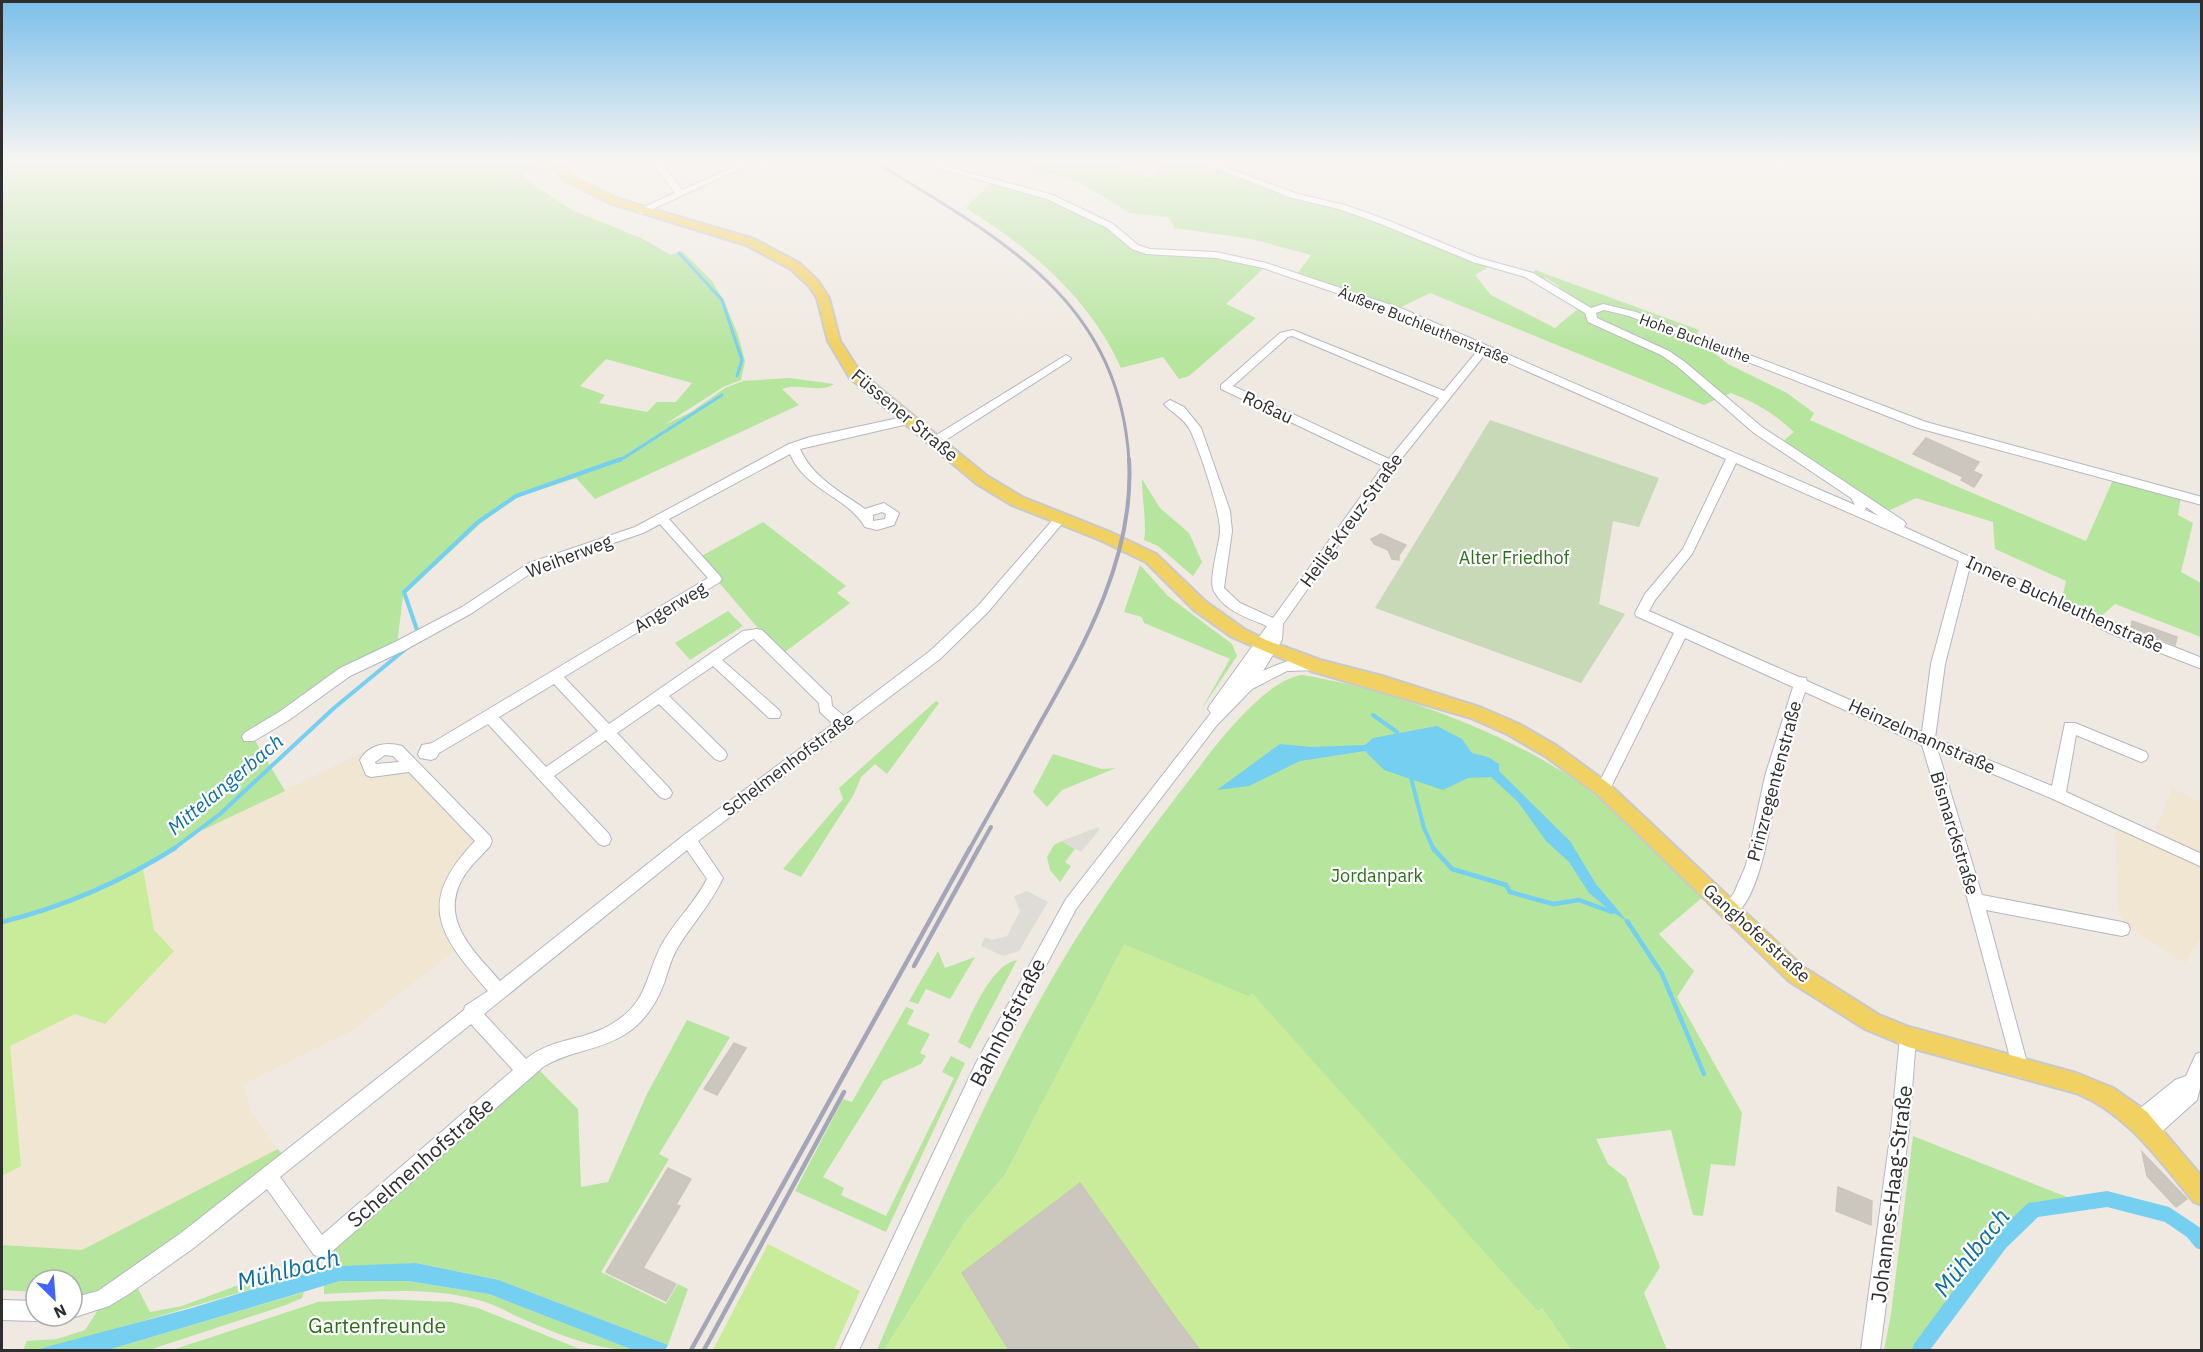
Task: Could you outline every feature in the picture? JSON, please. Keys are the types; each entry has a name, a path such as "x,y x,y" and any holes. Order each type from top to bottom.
{"main road":[{"name":"Füssener Straße","path":"684,223 750,242 795,266 814,284 823,298 834,341 848,367 908,420 982,480 1017,501 1151,558 1200,606 1238,633 1271,637"},
{"name":"Ganghoferstraße","path":"1271,637 1317,666 1382,683 1458,707 1514,729 1551,751 1603,789 1796,974 1872,1022 1908,1037 2090,1088 2111,1098 2144,1125 2202,1194"},
{"name":"Ganghoferstraße","path":"1271,637 1382,683"}],"street":[{"name":"Äußere Buchleuthenstraße","path":"1104,223 1135,247 1149,252 1216,255 1266,266 1399,311 1857,513"},
{"path":"1387,223 1476,260 1529,275 1590,312"},
{"name":"Hohe Buchleuthe","path":"1590,312 1603,307 1632,315 1923,425 2202,501"},
{"name":"Innere Buchleuthenstraße","path":"1590,312 1592,320 1602,327 1665,353 1758,430 1929,544"},
{"name":"Roßau","path":"1390,464 1225,387 1284,335 1293,333 1445,396"},
{"name":"Heilig-Kreuz-Straße","path":"1271,637 1390,464 1485,348"},
{"path":"934,441 1066,357"},
{"path":"1170,404 1180,410 1195,429 1224,511 1226,531 1218,588 1222,596 1242,609 1271,637"},
{"name":"Weiherweg","path":"249,738 345,672 467,610 533,566 639,530 793,447 810,441 908,420"},
{"path":"793,447 796,457 818,481 866,515"},
{"name":"Heinzelmannstraße","path":"1732,458 1688,551 1650,597 1641,613 1801,682 1928,741 2058,795 2202,861"},
{"path":"1856,495 1861,506 1857,513"},
{"name":"Innere Buchleuthenstraße","path":"1857,513 1966,559 2080,614 2202,663"},
{"name":"Angerweg","path":"434,749 716,579 662,519"},
{"name":"Schelmenhofstraße","path":"84,1304 102,1299 122,1287 269,1177 498,990 688,840 935,655 983,609 1060,519"},
{"name":"Bismarckstraße","path":"1966,559 1938,664 1928,741 1976,901 2021,1070"},
{"path":"1603,789 1682,631"},
{"path":"545,775 739,639 748,635 757,634 826,701 825,708 842,723"},
{"name":"Bahnhofstraße","path":"1247,686 1271,637"},
{"name":"Bahnhofstraße","path":"1212,721 1215,710 1271,637"},
{"path":"712,658 774,714"},
{"name":"Bahnhofstraße","path":"849,1350 983,1067 1059,925 1092,875 1212,721 1247,686 1285,666 1295,664 1317,666"},
{"path":"555,676 665,793"},
{"name":"Prinzregentenstraße","path":"1729,911 1736,904 1757,854 1772,777 1801,682"},
{"path":"659,695 720,756"},
{"path":"489,716 604,839"},
{"path":"2058,795 2070,727 2141,756"},
{"path":"412,766 485,841 459,870 448,895 447,918 452,935 498,990"},
{"path":"471,1012 525,1071 538,1059 552,1051 612,1033 647,1001 654,988 665,953 709,892 715,878 688,840"},
{"path":"1976,901 2122,928"},
{"name":"Johannes-Haag-Straße","path":"1870,1350 1900,1130 1908,1037"},
{"path":"2144,1125 2194,1095 2202,1060"},
{"name":"Schelmenhofstraße","path":"269,1177 321,1248 525,1071"},
{"path":"2,1310 24,1311"}],"shaded area":[{"path":"368,750 371,754 364,767 409,769 481,840 444,896 456,950 351,1031 243,1084 251,1113 278,1149 82,1250 2,1245 2,1176 21,1166 10,1046 75,1014 174,950 154,930 143,868 203,830"},
{"path":"2172,788 2201,803 2201,937 2185,963 2125,925 2118,909 2115,826 2151,841"},
{"path":"1098,827 1100,829 1081,852 1062,841"},
{"path":"1027,891 1048,902 1019,951 1003,956 981,946 985,937 992,940 1007,936 1020,911 1014,896"}],"green space":[{"path":"2,223 604,223 641,238 671,255 682,251 712,281 724,301 738,335 745,361 741,380 723,387 664,425 691,412 725,388 743,381 789,378 834,384 823,388 788,387 782,389 799,405 595,499 576,478 518,497 481,523 403,596 397,645 253,737 285,791 203,830 202,828 156,858 106,885 54,907 2,921","holes":["606,359 692,383 676,402 657,402 647,412 599,403 605,395 580,386"]},
{"path":"989,223 1102,223 1148,253 1215,256 1265,267 1226,304 1256,318 1189,376 1179,379 1163,357 1121,368 1093,319 1075,297 1035,257"},
{"path":"1172,223 1381,223 1492,265 1475,275 1491,295 1555,328 1579,308 1587,312 1588,321 1663,354 1719,398 1704,405 1430,293 1397,309 1297,274 1311,255 1251,239 1175,228"},
{"path":"1535,270 1699,330 1696,335 1617,308 1589,309 1555,289 1559,286 1546,278 1541,280 1532,275"},
{"path":"1603,309 1632,316 1714,346 1713,352 1728,364 1787,393 1814,413 1810,420 1956,486 2086,541 2113,480 2181,497 2178,515 2193,523 2181,572 2201,583 2201,637 2115,604 2097,620 2061,603 2066,581 1995,549 1993,522 1916,498 1886,512 1782,442 1794,432 1772,414 1731,393 1723,397 1683,363 1595,319 1594,313"},
{"name":"Alter Friedhof","path":"1490,420 1659,478 1639,527 1613,521 1599,604 1625,614 1581,683 1375,608"},
{"path":"1142,479 1160,508 1189,533 1202,562 1193,576 1158,546 1144,540"},
{"path":"763,522 846,586 837,593 850,603 781,655 698,558"},
{"path":"1140,565 1168,596 1232,644 1237,656 1201,710 1230,659 1144,623 1142,617 1124,612"},
{"path":"728,611 743,626 690,660 675,643"},
{"name":"Jordanpark","path":"1302,675 1372,690 1409,702 1485,731 1521,748 1553,766 1598,798 1703,897 1659,934 1694,971 1677,997 1742,1113 1735,1166 1711,1164 1703,1216 1693,1215 1671,1130 1596,1139 1608,1164 1626,1178 1660,1267 1644,1293 1667,1350 1571,1350 1542,1308 1538,1312 1251,994 1250,997 1124,945 1005,1175 966,1221 884,1350 877,1350 939,1205 983,1110 1031,1016 1073,944 1142,843 1230,729 1259,699 1288,679"},
{"path":"936,701 939,703 887,774 875,764 861,777 854,794 801,877 783,869 843,799 839,788"},
{"path":"1053,754 1102,769 1116,768 1062,790 1047,807 1033,792"},
{"path":"1062,841 1075,849 1065,862 1071,866 1060,882 1050,870 1047,857 1054,845"},
{"path":"143,868 154,930 174,951 105,1024 75,1014 10,1046 21,1166 2,1176 2,923 67,903"},
{"path":"1124,944 1250,997 1252,993 1538,1312 1542,1308 1571,1350 884,1350 966,1221 1005,1175"},
{"path":"938,951 945,968 975,957 950,999 926,989 918,1004 909,1001"},
{"path":"1017,960 970,1049 958,1042 990,982 1007,964"},
{"path":"906,1007 914,1010 907,1024 930,1034 920,1053 926,1056 921,1064 883,1081 823,1177 844,1188 841,1195 886,1216 954,1078 942,1072 951,1056 965,1063 886,1232 795,1191 843,1099 852,1102"},
{"path":"687,1020 730,1037 659,1154 669,1159 601,1272 666,1304 678,1284 688,1289 668,1345 499,1280 416,1263 326,1269 326,1249 536,1067 578,1109 581,1187 608,1182 647,1094"},
{"path":"1913,1136 2072,1199 2032,1206 1997,1240 1916,1350 1884,1350 1891,1314"},
{"path":"278,1149 286,1159 102,1296 84,1295 84,1268 24,1268 24,1291 2,1290 2,1245 82,1250"},
{"path":"768,1244 860,1291 834,1350 713,1350"},
{"path":"309,1259 306,1273 88,1337 35,1350 23,1350 27,1341 57,1339 85,1330 102,1304 135,1283 150,1312 182,1306"},
{"path":"340,1281 408,1281 489,1294 633,1350 603,1347 573,1339 488,1303 460,1296 421,1291 324,1294 324,1286"},
{"path":"304,1292 302,1298 286,1305 149,1350 108,1350"},
{"name":"Gartenfreunde","path":"382,1299 452,1302 478,1308 582,1350 172,1350 318,1302"}],"water":[{"path":"1437,726 1462,739 1472,753 1488,757 1499,764 1499,771 1570,841 1596,884 1627,921 1589,893 1569,862 1546,841 1518,802 1491,777 1468,778 1443,790 1384,770 1365,751 1300,761 1249,786 1217,790 1280,744 1311,747 1365,745 1373,738"},
{"path":"416,1263 499,1280 668,1345 665,1350 633,1350 489,1294 408,1281 340,1281 108,1350 35,1350 192,1308 306,1273 342,1266"}],"building":[{"path":"1926,438 1979,462 1973,471 1982,475 1974,487 1961,480 1963,477 1913,454"},
{"path":"1381,534 1406,545 1399,555 1399,560 1392,559 1388,550 1374,544 1371,539"},
{"path":"2132,621 2177,637 2175,645 2131,627"},
{"path":"734,1043 746,1048 717,1095 704,1089"},
{"path":"2142,1152 2187,1199 2176,1207 2147,1176"},
{"path":"668,1168 691,1179 676,1205 680,1206 643,1268 676,1284 666,1301 606,1272"},
{"path":"1080,1183 1200,1350 1009,1350 962,1273"},
{"path":"1838,1187 1872,1201 1871,1225 1836,1211"}],"waterway":[{"name":"Mittelangerbach","path":"679,253 722,300 742,360 737,376"},
{"name":"Mittelangerbach","path":"619,461 722,395"},
{"name":"Mittelangerbach","path":"417,630 404,592 478,522 516,496 621,459"},
{"name":"Mittelangerbach","path":"173,849 220,814 334,708 408,647"},
{"path":"1373,715 1397,732"},
{"path":"1411,778 1424,828 1433,848"},
{"path":"1433,848 1452,869 1506,885 1510,892 1553,904 1579,900 1612,912"},
{"name":"Mittelangerbach","path":"2,922 47,909 91,892 134,872 173,849"},
{"path":"1627,921 1662,974 1704,1074"},
{"name":"Mühlbach","path":"1920,1350 2000,1242 2034,1209 2107,1199 2169,1215 2193,1231 2202,1242"}],"railway":[{"path":"973,223 1043,277 1076,314 1102,355 1120,404 1129,461"},
{"path":"969,850 1074,661 1104,597 1116,563 1124,529 1129,495 1129,461"},
{"path":"978,850 991,827"},
{"path":"691,1350 970,848"},
{"path":"914,966 979,848"},
{"path":"704,1350 844,1092"}]}
